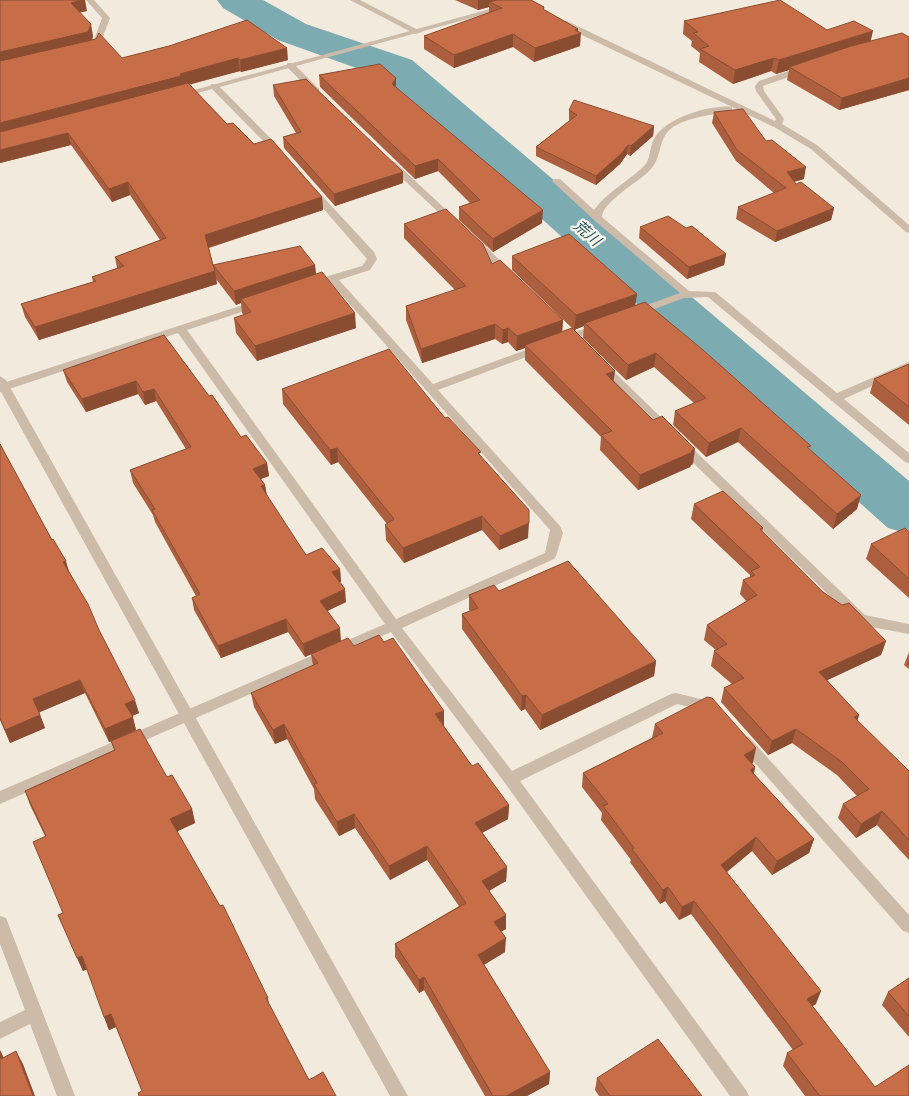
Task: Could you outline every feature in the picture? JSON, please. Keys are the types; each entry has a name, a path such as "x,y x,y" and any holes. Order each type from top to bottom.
{"street":[{"path":"80,51 95,47 106,18 90,0"},
{"path":"354,0 418,32"},
{"path":"167,98 514,5"},
{"path":"553,18 777,126 825,156 909,230"},
{"path":"290,65 326,101"},
{"path":"777,126 780,119 778,114 760,91 759,86 810,66"},
{"path":"214,86 259,130 284,158"},
{"path":"597,218 598,210 651,164 656,143 666,129 692,117 739,108"},
{"path":"384,156 516,282"},
{"path":"304,180 370,254 372,259 366,268 313,285"},
{"path":"557,180 597,218 688,295"},
{"path":"0,798 550,556 558,533 556,529 332,278"},
{"path":"626,316 688,295 704,292 711,294 909,459"},
{"path":"266,301 1,385 399,1096"},
{"path":"430,390 608,323"},
{"path":"181,329 393,625 510,779 740,1096"},
{"path":"592,357 860,618 866,621 909,629"},
{"path":"836,398 909,365"},
{"path":"510,779 676,698 714,707 721,714"},
{"path":"734,729 909,926"},
{"path":"0,923 66,1096"},
{"path":"0,1031 34,1014"}],"building":[{"path":"0,0 80,0 71,3 91,24 88,32 0,52"},
{"path":"497,0 531,0 578,29 575,30 581,33 535,48 513,34 454,55 424,36 502,8 489,2"},
{"path":"780,0 827,30 854,21 873,31 779,60 774,58 735,70 700,49 709,46 693,33 698,32 684,21"},
{"path":"247,20 287,48 240,60 238,58 180,74 181,76 0,123 0,61 96,39 99,33 122,58 169,46"},
{"path":"902,33 909,37 909,78 842,98 789,67 851,46"},
{"path":"380,64 396,78 392,84 543,210 493,239 459,207 480,200 438,159 415,166 319,75"},
{"path":"306,79 403,172 334,194 283,137 301,132 273,85"},
{"path":"188,83 227,124 233,123 254,144 271,139 322,197 205,235 215,271 35,327 21,304 96,281 92,277 124,266 115,257 166,238 128,182 109,189 68,133 0,150 0,132"},
{"path":"574,100 654,126 631,146 628,145 621,154 596,176 536,147 577,115 569,110"},
{"path":"743,109 766,141 772,140 806,167 787,172 796,184 801,182 834,208 777,231 738,207 786,188 737,150 714,112"},
{"path":"446,209 483,244 492,264 500,260 563,320 517,336 508,328 503,330 495,324 421,349 406,306 466,286 404,224"},
{"path":"668,216 686,228 692,226 726,254 689,267 640,227"},
{"path":"569,234 637,294 576,315 512,256"},
{"path":"300,246 315,265 234,291 213,265"},
{"path":"322,272 355,313 255,346 234,318 251,312 241,299"},
{"path":"645,302 703,350 811,446 807,447 861,495 837,514 741,428 709,443 675,411 706,398 656,353 628,365 585,323"},
{"path":"572,328 615,371 606,374 653,420 662,416 695,449 691,451 693,452 640,475 601,435 612,431 525,345"},
{"path":"164,335 209,396 212,395 241,437 246,435 267,463 253,469 265,485 261,486 306,555 322,548 340,569 332,572 345,589 320,601 340,628 303,644 286,619 218,646 192,598 200,594 152,510 155,509 130,470 191,447 154,389 143,392 136,381 82,399 63,370"},
{"path":"389,349 445,418 448,417 481,452 478,453 529,510 529,523 500,536 482,516 403,548 385,525 394,519 337,448 330,450 282,389"},
{"path":"909,364 909,407 874,379"},
{"path":"0,444 52,540 66,561 63,562 88,604 99,630 135,700 125,704 133,717 105,729 80,680 33,699 40,715 5,730 0,718"},
{"path":"723,491 763,528 760,529 823,592 842,605 849,603 886,641 819,672 859,715 854,717 909,771 909,840 882,811 861,824 843,804 869,789 842,762 796,729 772,741 724,688 744,678 714,651 727,644 707,625 757,595 743,580 755,575 751,571 760,567 694,504"},
{"path":"905,528 909,532 909,579 871,544"},
{"path":"568,561 656,661 542,715 526,695 522,696 462,614 478,608 469,595 494,585 499,591"},
{"path":"379,635 384,642 393,638 444,711 435,714 472,766 478,763 509,805 475,823 507,867 482,881 506,915 494,922 506,938 478,955 550,1072 506,1096 493,1096 424,977 419,980 395,944 466,903 427,846 389,866 354,814 337,822 314,784 317,783 284,724 273,730 251,693 318,663 311,654 348,638 354,646"},
{"path":"707,697 712,698 756,748 744,755 755,767 750,770 814,839 777,861 756,837 721,865 821,991 807,999 875,1087 909,1065 909,1096 820,1096 787,1053 803,1044 694,901 682,907 668,887 663,890 603,806 608,804 583,773 663,733 655,724"},
{"path":"140,729 167,777 172,775 192,809 170,819 220,906 223,905 268,998 266,998 309,1080 323,1072 336,1096 139,1096 138,1093 142,1091 111,1014 104,1017 82,956 77,958 58,915 63,913 33,842 46,836 25,791 115,750 111,741"},
{"path":"909,978 909,1016 888,992"},
{"path":"658,1039 702,1096 610,1096 597,1078"},
{"path":"16,1051 33,1096 0,1096 0,1055 1,1059"}],"waterway":[{"name":"荒川","path":"236,0 292,32 398,69 909,513"}]}
